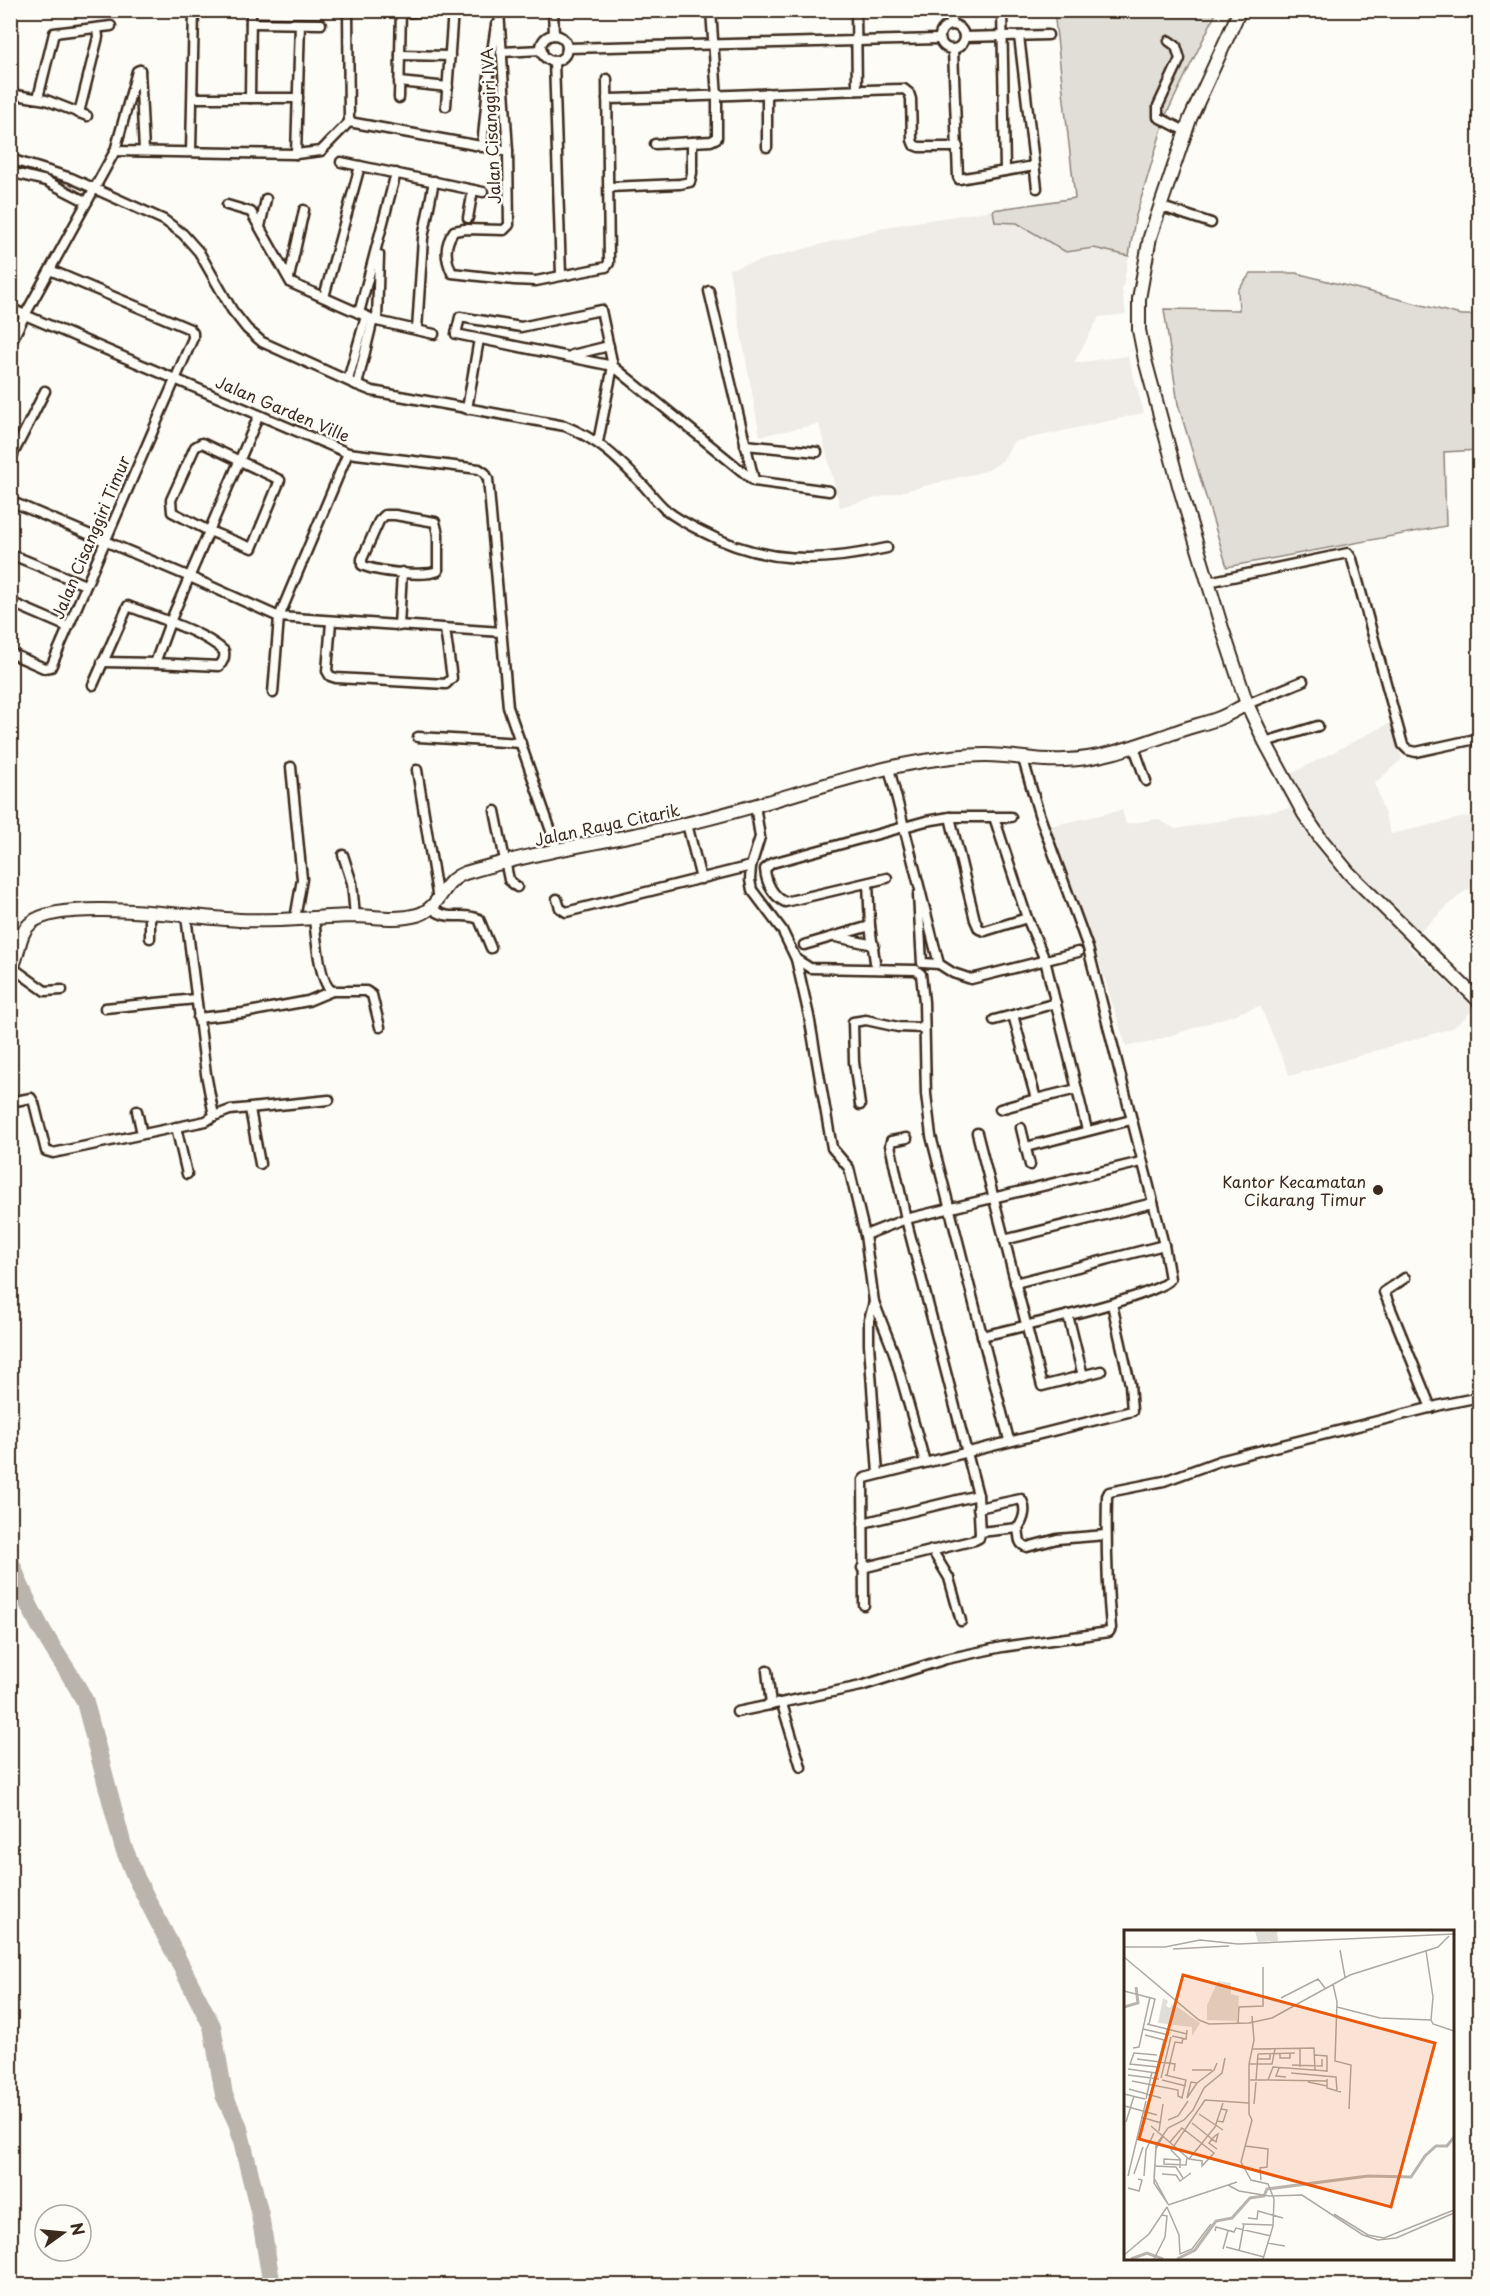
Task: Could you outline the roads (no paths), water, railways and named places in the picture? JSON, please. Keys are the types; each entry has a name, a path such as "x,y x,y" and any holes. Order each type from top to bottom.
{"street":[{"path":"191,152 194,10"},
{"path":"250,98 251,10"},
{"path":"116,151 296,154 321,151 349,122 348,10"},
{"path":"399,98 401,12 441,10"},
{"path":"446,106 453,10"},
{"path":"553,10 554,35"},
{"path":"655,144 711,141 717,138 715,45 711,10"},
{"path":"856,10 857,90"},
{"path":"951,10 951,24"},
{"path":"1002,10 1005,170"},
{"path":"1240,10 1185,131 1159,206 1138,299 1139,330 1165,434 1208,582 1247,704 1265,742 1304,814 1328,848 1349,873 1479,1002"},
{"path":"482,147 490,65 499,11"},
{"name":"Jalan Cisanggiri IVA","path":"499,11 508,151 508,225 504,230 454,231 448,240 446,252 452,273 514,280 536,280 606,267 609,263 607,80"},
{"path":"251,23 321,24"},
{"path":"296,154 300,24"},
{"path":"951,24 962,31 964,37 961,46 953,50 942,45 939,39 944,27 951,24"},
{"path":"38,99 54,33 111,26"},
{"path":"10,94 38,99 83,114 98,36 97,28"},
{"path":"554,35 563,39 567,48 563,57 554,61 546,57 542,50 546,38 554,35"},
{"path":"964,37 1048,35"},
{"path":"1019,36 1037,188"},
{"path":"567,48 939,39"},
{"path":"1169,41 1176,46 1180,58 1158,105 1158,117 1185,131"},
{"path":"501,52 542,50"},
{"path":"953,50 958,147 957,175 959,179 1034,166"},
{"path":"400,55 450,56"},
{"path":"554,61 561,275"},
{"path":"10,344 116,151 139,70 142,71 144,151"},
{"path":"399,82 448,87"},
{"path":"607,99 904,90 909,93 911,99 914,145 958,147"},
{"path":"767,93 767,147"},
{"path":"193,98 298,98"},
{"path":"349,122 508,151"},
{"path":"609,187 690,182 692,142"},
{"path":"10,159 34,165 94,188 164,219 183,234 199,252 232,310 247,329 262,342 357,385 372,391 565,426 598,442 623,464 665,509 719,541 751,552 786,558 826,559 887,548"},
{"path":"341,162 483,192"},
{"path":"324,297 360,166"},
{"path":"10,172 46,181 87,201"},
{"path":"357,385 379,239 396,173"},
{"path":"417,330 423,238 434,181"},
{"path":"468,218 473,189"},
{"path":"260,227 266,200"},
{"path":"227,205 251,212 291,283 369,317 434,334"},
{"path":"1159,206 1211,223"},
{"path":"289,279 304,210"},
{"path":"348,380 369,317 379,239"},
{"name":"Jalan Cisanggiri Timur","path":"10,653 44,668 50,668 193,338 190,329 50,270"},
{"path":"709,291 754,481"},
{"name":"Jalan Garden Ville","path":"10,308 348,453 478,469 485,473 488,479 508,706 558,851"},
{"path":"598,442 614,366 601,310 521,327 460,317 456,334 614,366 754,481 829,491"},
{"path":"468,409 479,339"},
{"path":"567,356 609,346"},
{"path":"10,460 45,391"},
{"path":"155,663 170,622 259,415"},
{"path":"202,443 280,480 254,546 250,548 209,531 172,512 171,500 195,447 202,443"},
{"path":"745,445 818,452"},
{"path":"273,693 279,617 348,453"},
{"path":"10,501 279,617 502,632"},
{"path":"390,514 435,522 438,534 438,571 402,572 362,566 362,560 379,521 390,514"},
{"path":"1208,582 1348,553 1352,559 1403,745 1408,750 1416,752 1479,738"},
{"path":"10,554 85,585"},
{"path":"399,626 402,572"},
{"path":"10,602 68,627"},
{"path":"93,685 102,662 128,606 213,642 224,651 225,658 219,666 102,662"},
{"path":"331,622 327,671 330,676 336,678 446,684 452,678 444,629"},
{"path":"1247,704 1303,681"},
{"name":"Jalan Raya Citarik","path":"435,904 446,886 456,877 504,863 687,824 889,768 960,756 1075,759 1103,756 1220,718 1247,704"},
{"path":"1265,742 1318,726"},
{"path":"418,737 521,743"},
{"path":"1134,747 1146,781"},
{"path":"982,1336 1112,1304 1167,1284 1170,1279 1164,1245 1088,948 1039,814 1023,759"},
{"path":"291,767 302,879 295,919"},
{"path":"889,768 939,964"},
{"path":"417,771 435,904 440,915 479,919 491,948"},
{"path":"754,806 760,837 751,866 752,890 782,930 796,959 809,1016 832,1148 849,1168 865,1235 874,1302 894,1353 925,1462"},
{"path":"495,811 504,863 509,880 517,887"},
{"path":"950,817 979,929 985,931 1028,918"},
{"path":"887,878 785,902 770,888 765,877 765,869 772,863 950,817 1011,817"},
{"path":"994,817 1028,918 1045,960 1087,1130"},
{"path":"687,824 701,879"},
{"path":"343,855 352,883 355,916"},
{"path":"557,899 560,908 566,912 751,866"},
{"path":"916,871 922,963 939,964 953,973 971,979 1078,952"},
{"path":"868,883 870,926 875,962"},
{"path":"62,990 45,991 12,969 26,929 29,924 40,917 73,911 150,912 240,920 355,916 402,917 419,915 435,904"},
{"path":"150,912 150,938"},
{"path":"186,916 198,1018 214,1116"},
{"path":"314,919 323,976 328,989 332,992"},
{"path":"804,945 870,926"},
{"path":"835,936 874,945"},
{"path":"796,959 810,968 919,972 922,980 926,1094 931,1136 1009,1440"},
{"path":"198,1018 243,1013 308,1000 332,992 366,991 372,995 380,1028"},
{"path":"105,1008 196,999"},
{"path":"994,1020 1056,1003"},
{"path":"1013,1015 1036,1099"},
{"path":"860,1105 854,1062 853,1022 866,1020 898,1027 924,1028"},
{"path":"1000,1109 1077,1089"},
{"path":"10,1102 31,1098 46,1151 49,1153 206,1121 230,1110 329,1100"},
{"path":"250,1109 260,1164"},
{"path":"137,1111 142,1134"},
{"path":"1026,1147 1131,1120"},
{"path":"176,1127 187,1174"},
{"path":"1021,1128 1030,1165"},
{"path":"977,1132 1041,1386 1101,1371"},
{"path":"862,1568 975,1540 979,1538 980,1532 978,1495 906,1219 890,1145 891,1141 907,1138"},
{"path":"865,1235 906,1219 1141,1162"},
{"path":"1004,1240 1153,1203"},
{"path":"1015,1283 1164,1245"},
{"path":"1404,1278 1384,1292 1431,1408"},
{"path":"874,1302 869,1320 869,1344 878,1474"},
{"path":"864,1605 863,1480 866,1477 1132,1411 1130,1384 1112,1304"},
{"path":"1068,1315 1083,1376"},
{"path":"737,1712 861,1686 946,1659 1002,1647 1109,1632 1111,1628 1106,1572 1107,1496 1114,1490 1164,1481 1219,1461 1479,1397"},
{"path":"863,1523 978,1495"},
{"path":"978,1508 1021,1499 1024,1514 1018,1528 1021,1543 1027,1546 1057,1539 1106,1535"},
{"path":"980,1532 1018,1528"},
{"path":"932,1550 949,1578 961,1621"},
{"path":"767,1671 771,1706"},
{"path":"782,1704 801,1767"}],"waterway":[{"path":"10,1560 33,1614 85,1702 123,1846 136,1878 212,2026 224,2095 238,2125 260,2215 272,2286"}],"place":[{"name":"Kantor Kecamatan Cikarang Timur","path":"1378,1190"}]}
